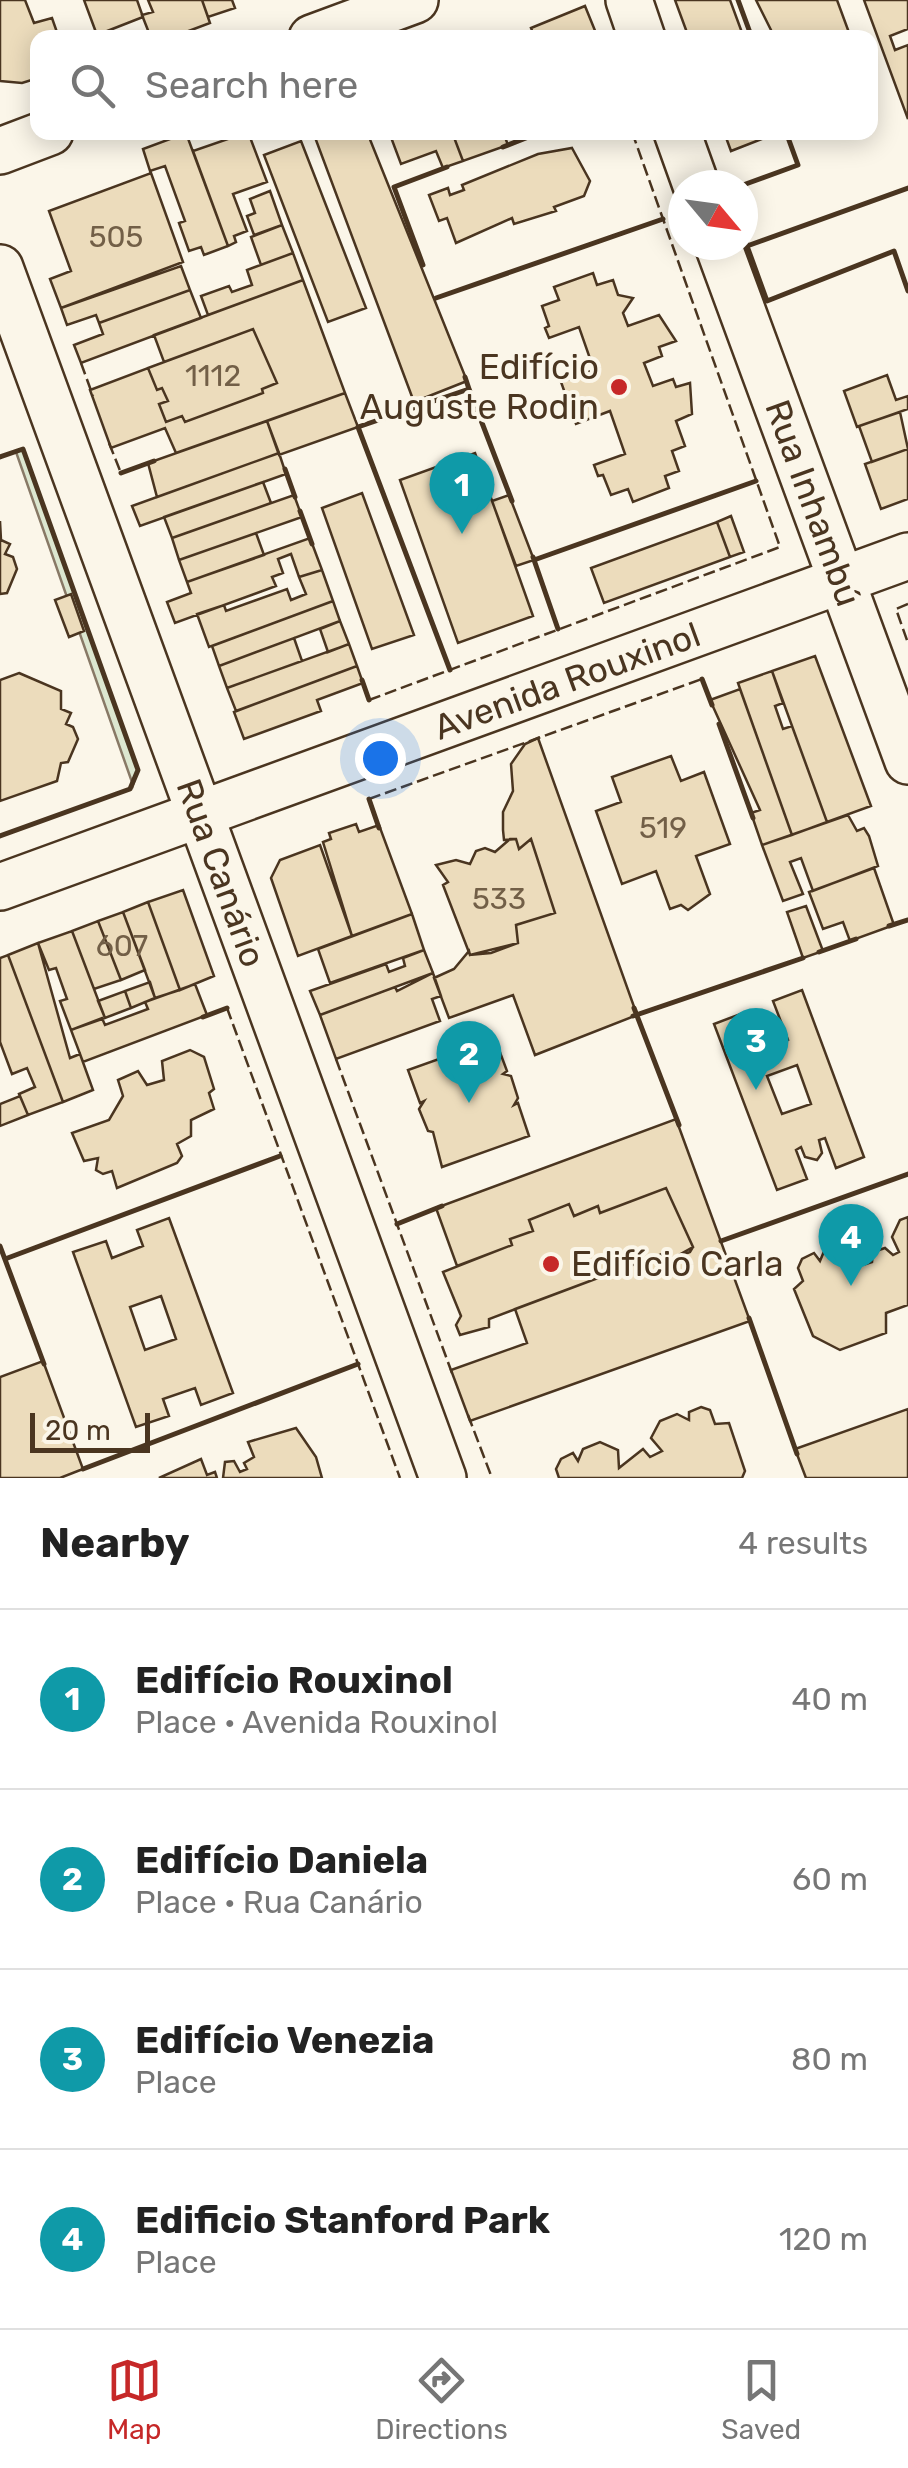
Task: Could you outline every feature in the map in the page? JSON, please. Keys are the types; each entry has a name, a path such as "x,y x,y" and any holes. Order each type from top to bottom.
{"street":[{"path":"334,30 415,0"},
{"path":"628,0 639,30"},
{"path":"0,150 30,139"},
{"path":"680,140 691,170"},
{"name":"Rua Inhambú","path":"723,260 908,761"},
{"name":"Rua Canário","path":"0,268 443,1478"},
{"name":"Avenida Rouxinol","path":"0,887 908,556"}],"green space":[{"path":"23,449 138,769 133,785 16,452"}],"building":[{"path":"0,0 25,0 34,23 52,18 56,30 30,30 30,80 0,81"},
{"path":"84,0 137,0 143,17 110,30 95,30"},
{"path":"148,0 202,0 210,23 191,30 148,30 142,15 153,12"},
{"path":"202,0 232,0 235,8 208,17"},
{"path":"675,0 730,0 741,30 686,30"},
{"path":"756,0 837,0 848,30 771,30"},
{"path":"864,0 908,0 908,29 890,36 895,50 908,45 908,119 878,30"},
{"path":"585,6 595,30 532,30"},
{"path":"167,140 189,140 228,246 204,255 201,247 189,251 179,223 185,221 165,166 150,171 143,149"},
{"path":"225,140 251,140 267,182 233,194 247,231 234,236 236,242 228,246 193,151"},
{"path":"316,140 370,140 467,381 414,402"},
{"path":"392,140 455,140 463,161 443,168 436,151 401,164"},
{"path":"455,140 506,140 508,145 463,161"},
{"path":"727,140 759,140 731,151"},
{"path":"301,141 366,308 328,322 264,155"},
{"path":"572,148 590,181 584,196 554,207 556,211 514,224 512,218 456,243 447,218 439,221 429,195 448,188 450,195 464,190 462,185 538,154"},
{"path":"151,173 183,262 61,308 50,279 71,271 49,211"},
{"path":"270,191 282,225 254,235 247,216 255,213 250,199"},
{"path":"282,225 293,253 261,265 251,237"},
{"path":"293,253 303,280 208,315 201,296 229,286 232,292 252,285 247,270"},
{"path":"181,266 190,290 99,323 96,315 67,325 61,308"},
{"name":"Edifício Auguste Rodin","path":"593,273 597,285 613,280 618,295 633,298 623,313 628,326 659,315 676,341 659,347 662,356 644,363 653,386 673,379 676,387 690,383 692,414 676,421 685,446 672,451 679,471 665,476 669,488 633,502 628,489 611,495 594,465 625,454 610,411 576,424 561,382 594,370 579,327 549,338 545,328 549,326 542,306 559,300 554,287"},
{"path":"303,280 345,393 176,453 165,428 111,448 90,390 148,368 157,390 162,388 168,401 159,404 166,422 182,416 185,422 263,393 262,389 277,383 253,329 164,362 154,335"},
{"path":"190,290 201,318 81,363 74,345 103,334 99,323"},
{"path":"253,329 277,383 262,389 263,393 185,422 182,416 166,422 159,404 168,401 162,388 157,390 148,368"},
{"path":"887,375 896,400 908,396 908,409 857,427 844,391"},
{"path":"345,393 358,427 279,455 267,421"},
{"path":"900,412 908,449 872,462 859,426"},
{"path":"267,421 279,453 157,497 148,463"},
{"path":"908,449 908,499 881,509 865,464"},
{"path":"279,453 286,474 140,526 132,506"},
{"path":"475,453 533,616 458,643 400,480"},
{"path":"263,482 271,503 172,538 164,517"},
{"path":"362,493 414,635 372,649 322,508"},
{"path":"294,495 302,517 179,560 172,538"},
{"path":"509,495 534,560 516,566 492,501"},
{"path":"731,516 744,552 730,557 717,522"},
{"path":"0,521 1,540 10,544 5,554 13,557 17,569 7,593 0,594"},
{"path":"717,522 730,557 604,603 591,568"},
{"path":"256,533 264,555 187,582 179,560"},
{"path":"310,538 322,570 299,577 291,554 278,559 283,573 272,577 276,586 175,623 167,602 191,593 187,582"},
{"path":"322,570 333,601 209,647 197,614 224,605 226,611 287,589 291,600 306,594 299,577"},
{"path":"71,594 84,631 69,637 55,600"},
{"path":"333,601 340,621 219,666 212,646"},
{"path":"340,621 349,644 328,652 320,629"},
{"path":"294,638 302,661 227,688 219,666"},
{"path":"349,644 357,666 236,711 227,688"},
{"path":"815,656 871,806 827,822 772,671"},
{"path":"357,666 363,683 317,700 321,711 244,739 234,712"},
{"path":"772,671 783,703 775,706 783,729 792,726 827,822 792,835 738,683"},
{"path":"19,673 61,691 61,709 71,713 66,724 73,727 78,739 68,762 61,763 57,781 0,801 0,680"},
{"path":"740,689 792,835 762,845 751,813 760,810 710,700"},
{"path":"538,738 637,1015 535,1055 513,995 449,1018 434,978 454,969 469,951 470,955 491,953 518,943 516,925 555,913 531,839 519,849 516,839 504,840 503,830 503,812 513,791 511,764 525,744"},
{"path":"671,756 681,781 704,772 730,844 696,856 710,894 688,910 681,905 670,909 656,871 622,884 596,811 621,802 612,777"},
{"path":"848,815 857,831 864,828 869,836 878,866 813,891 801,858 790,862 803,894 783,901 762,845"},
{"path":"356,824 359,832 379,825 412,914 352,936 323,842 331,839 329,833"},
{"path":"510,839 516,839 519,849 531,839 555,913 516,925 518,943 470,955 443,885 448,882 436,865 456,860 470,864 476,851 485,848 495,852"},
{"path":"320,845 352,936 298,956 271,878 280,860"},
{"path":"874,868 894,925 850,941 843,922 823,929 809,892"},
{"path":"183,890 214,976 180,990 148,902"},
{"path":"148,902 180,990 155,998 123,912"},
{"path":"806,906 823,951 803,958 787,912"},
{"path":"123,912 145,970 121,980 98,921"},
{"path":"412,914 424,950 330,983 318,949"},
{"path":"98,921 121,980 94,989 72,931"},
{"path":"72,931 105,1018 71,1030 60,1001 67,999 56,968 49,970 38,943"},
{"path":"38,943 70,1058 80,1054 93,1090 63,1102 8,955"},
{"path":"424,950 433,973 320,1015 310,991 386,964 389,972 405,966 403,958"},
{"path":"8,955 63,1102 28,1115 19,1094 35,1087 27,1068 12,1074 0,1042 0,958"},
{"path":"433,973 441,996 432,999 440,1021 336,1059 320,1015 395,987 397,991"},
{"path":"150,982 155,998 131,1008 125,991"},
{"path":"195,984 207,1015 83,1062 71,1030 102,1018 105,1025 148,1009 145,1002"},
{"path":"802,990 864,1157 836,1168 825,1138 819,1140 822,1153 817,1160 805,1157 801,1147 796,1150 807,1179 777,1190 714,1024 743,1013 758,1052 764,1049 759,1023 771,1019 784,1042 788,1040 773,1001","holes":["797,1065 811,1104 782,1114 767,1076"]},
{"path":"125,991 131,1008 105,1018 98,1001"},
{"path":"495,1039 507,1071 503,1074 511,1076 518,1098 514,1105 518,1103 529,1136 442,1167 433,1132 428,1131 419,1109 424,1101 420,1103 408,1070"},
{"path":"190,1050 204,1057 214,1089 209,1093 214,1109 191,1120 191,1136 177,1144 182,1156 177,1163 117,1188 112,1171 103,1174 96,1170 98,1158 84,1161 72,1133 109,1120 123,1096 118,1080 138,1071 147,1085 164,1080 162,1061"},
{"path":"20,1096 28,1115 0,1126 0,1104"},
{"path":"676,1119 750,1321 470,1421 451,1370 527,1343 515,1309 662,1254 668,1261 693,1247 666,1188 600,1213 598,1206 574,1216 569,1204 529,1220 533,1231 510,1239 512,1245 457,1266 436,1208"},
{"name":"Edifício Carla","path":"666,1188 693,1247 690,1252 668,1261 662,1254 489,1319 489,1327 460,1335 456,1325 461,1316 443,1272 512,1245 510,1239 533,1231 529,1220 569,1204 574,1216 598,1206 600,1213"},
{"path":"908,1217 908,1305 886,1313 886,1333 840,1350 813,1336 794,1289 803,1281 798,1268 802,1259 814,1253 820,1261 825,1249 843,1242 859,1247 866,1264 872,1262 873,1252 885,1248 893,1255 899,1252 892,1237 900,1220"},
{"path":"169,1218 233,1393 201,1405 195,1388 163,1399 169,1416 136,1427 73,1252 106,1241 112,1258 143,1246 137,1230","holes":["161,1296 176,1339 145,1350 130,1307"]},
{"path":"43,1361 83,1469 60,1478 0,1478 0,1377"},
{"path":"701,1407 710,1410 715,1424 729,1423 745,1471 742,1478 559,1478 556,1469 561,1459 573,1453 578,1461 583,1449 600,1442 618,1450 619,1468 643,1449 650,1457 662,1451 651,1438 660,1421 677,1414 689,1420 689,1412"},
{"path":"908,1409 908,1478 806,1478 795,1449"},
{"path":"296,1428 316,1457 322,1478 223,1478 225,1462 234,1461 240,1472 247,1469 244,1463 254,1457 248,1442"},
{"path":"201,1459 207,1475 215,1472 217,1478 159,1478"}],"fence":[{"path":"369,700 780,547 635,140"},
{"path":"81,363 93,396"},
{"path":"109,443 121,473"},
{"path":"908,604 896,609 908,643"},
{"path":"369,799 702,679"},
{"path":"227,1008 400,1478"},
{"path":"336,1059 452,1373"},
{"path":"468,1415 492,1478"}],"wall":[{"path":"738,0 749,30"},
{"path":"503,147 521,140"},
{"path":"758,180 798,165 789,140"},
{"path":"423,265 394,187 447,167"},
{"path":"758,242 908,188"},
{"path":"436,298 663,219"},
{"path":"752,260 767,301 894,251 908,291"},
{"path":"450,670 358,427 469,389 465,377"},
{"path":"469,389 512,501"},
{"path":"0,457 23,449 138,770 130,789 0,836"},
{"path":"121,473 154,461"},
{"path":"285,469 295,497"},
{"path":"534,560 756,481"},
{"path":"300,511 312,544"},
{"path":"533,557 558,629"},
{"path":"702,679 712,705"},
{"path":"362,680 369,700"},
{"path":"719,724 753,818"},
{"path":"369,799 379,828"},
{"path":"889,926 908,920"},
{"path":"819,952 856,939"},
{"path":"633,1016 803,958"},
{"path":"203,1017 227,1008"},
{"path":"634,1008 679,1125"},
{"path":"5,1259 280,1156"},
{"path":"721,1241 908,1174"},
{"path":"397,1224 442,1206"},
{"path":"0,1246 44,1364"},
{"path":"749,1318 797,1454"},
{"path":"83,1469 358,1364"}],"place":[{"name":"Edifício Auguste Rodin","path":"619,387"},
{"name":"Edifício Rouxinol","path":"462,534"},
{"name":"Edifício Venezia","path":"756,1090"},
{"name":"Edifício Daniela","path":"469,1103"},
{"name":"Edifício Carla","path":"551,1264"},
{"name":"Edificio Stanford Park","path":"851,1286"}]}
